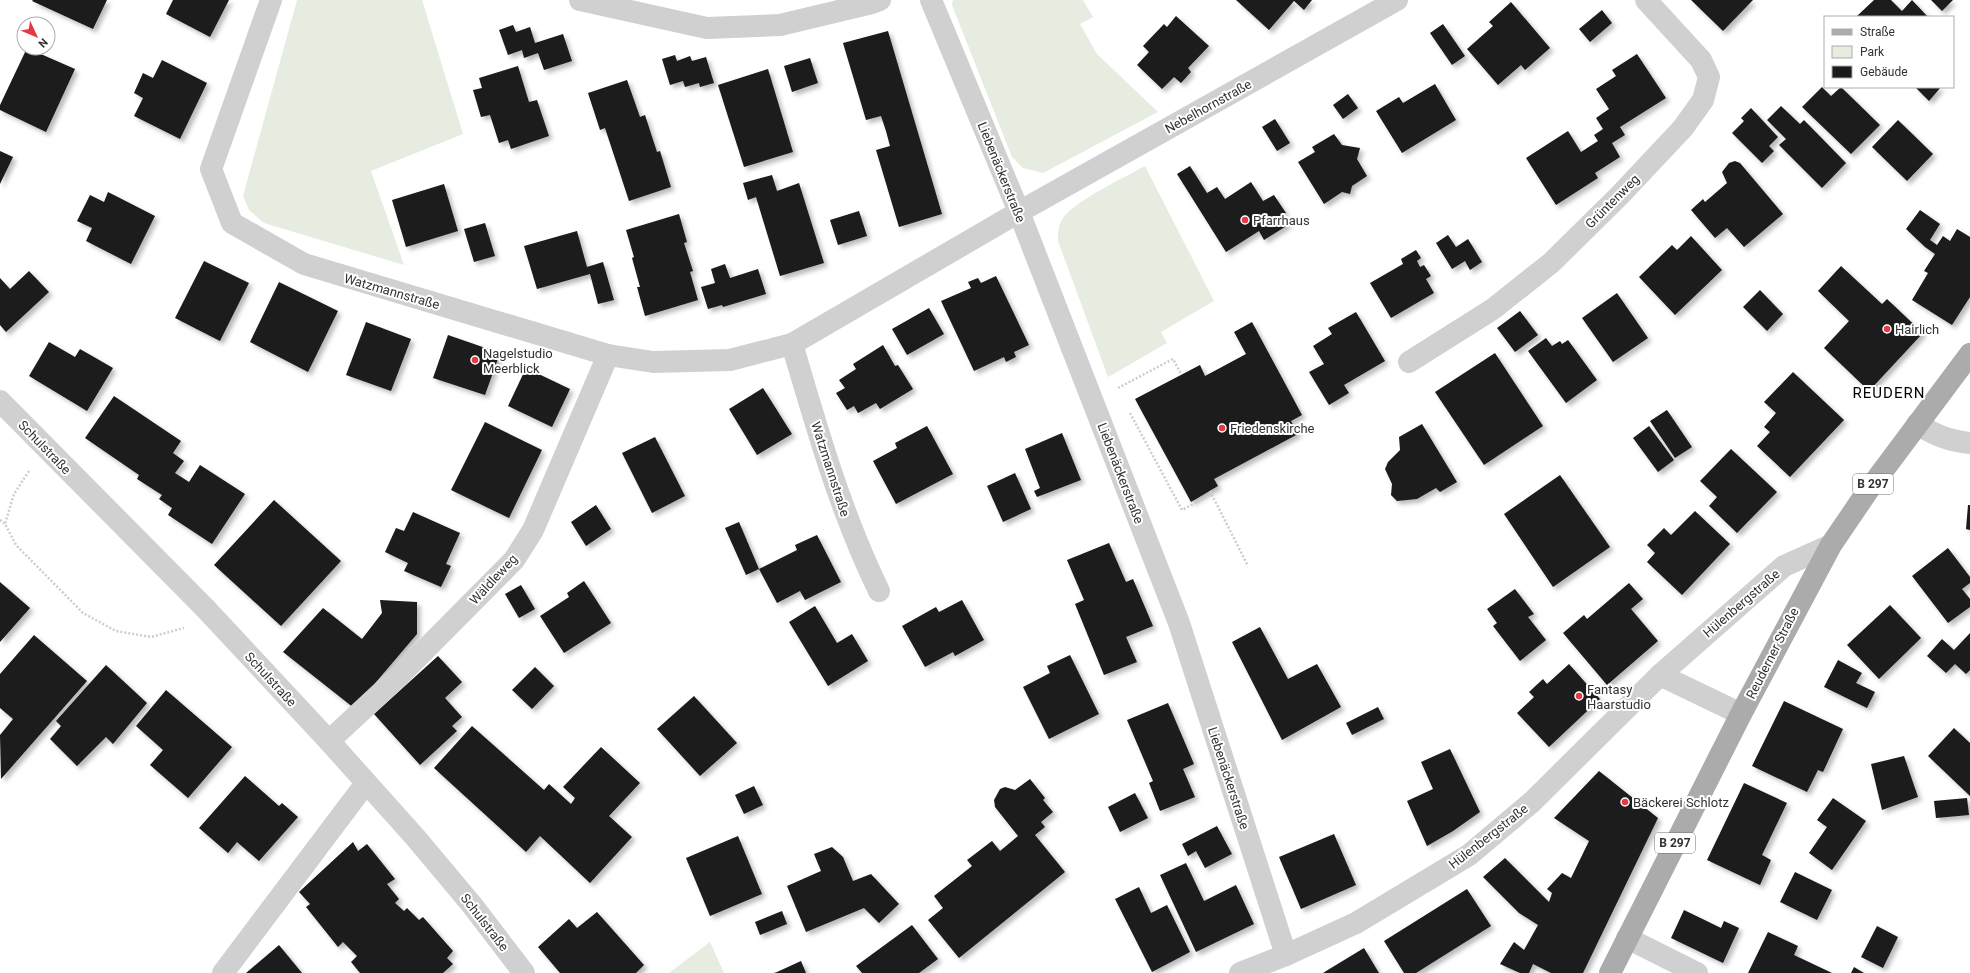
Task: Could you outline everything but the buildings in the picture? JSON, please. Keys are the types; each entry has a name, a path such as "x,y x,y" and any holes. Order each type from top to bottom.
{"main road":[{"name":"Reuderner Straße","path":"1610,973 1741,714 1801,598 1831,545 1867,492 1970,354"}],"street":[{"name":"Watzmannstraße","path":"271,0 211,169 232,223 304,264 608,354 653,362 730,360 792,344 1019,212"},
{"path":"580,0 707,28 780,25 880,0"},
{"name":"Liebenäckerstraße","path":"931,0 1019,212 1179,623 1286,955"},
{"name":"Nebelhornstraße","path":"1019,212 1397,0"},
{"name":"Grüntenweg","path":"1409,362 1493,308 1551,262 1620,195 1683,128 1703,100 1709,77 1701,60 1646,0"},
{"name":"Watzmannstraße","path":"792,344 836,489 863,559 879,591"},
{"name":"Wäldleweg","path":"330,741 400,675 514,560 533,530 608,354"},
{"name":"Schulstraße","path":"0,401 205,608 330,741 415,837 472,905 524,973"},
{"path":"1917,424 1935,436 1950,441 1970,443"},
{"name":"Hülenbergstraße","path":"1240,973 1286,955 1356,924 1468,855 1532,802 1660,675 1784,566 1831,545"},
{"path":"1660,675 1741,714"},
{"path":"223,973 366,783"},
{"path":"1627,938 1697,973"}],"path":[{"path":"1093,402 1173,359 1181,374"},
{"path":"1132,416 1182,510 1211,493 1248,566"},
{"path":"6,524 14,494 45,448"},
{"path":"0,520 6,524 16,545 83,613 116,631 151,637 182,630 205,608"}],"green space":[{"path":"297,0 422,0 463,134 371,171 404,265 264,223 249,210 243,196"},
{"path":"953,0 1083,0 1093,17 1080,24 1097,54 1158,112 1043,173 1023,168 1012,157 952,5"},
{"path":"1145,166 1214,301 1161,332 1167,343 1108,377 1058,241 1060,223 1069,211 1078,204"},
{"path":"710,942 724,973 669,973"}],"place":[{"name":"Pfarrhaus","path":"1245,220"},
{"name":"Hairlich","path":"1887,329"},
{"name":"Nagelstudio Meerblick","path":"475,360"},
{"name":"Friedenskirche","path":"1222,428"},
{"name":"Fantasy Haarstudio","path":"1579,696"},
{"name":"Bäckerei Schlotz","path":"1625,802"}],"district":[{"name":"REUDERN","path":"1889,393"}]}
